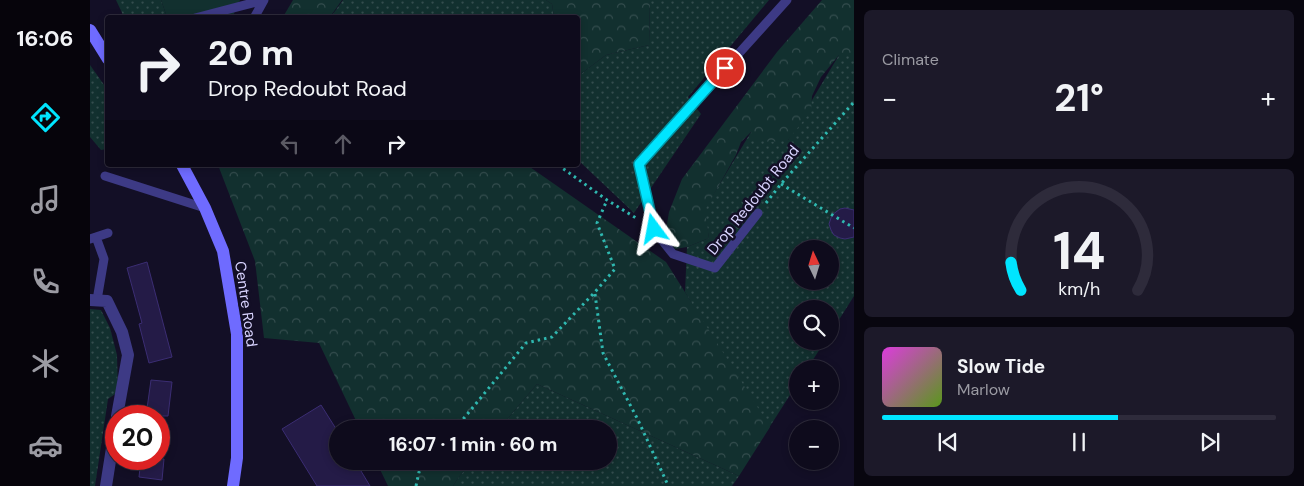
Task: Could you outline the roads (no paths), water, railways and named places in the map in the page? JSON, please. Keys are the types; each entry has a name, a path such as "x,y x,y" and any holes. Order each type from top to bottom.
{"street":[{"path":"90,30 105,55"},
{"name":"Centre Road","path":"183,167 205,208 223,251 237,334 237,458 233,486"},
{"path":"93,300 107,301 122,332 128,355 119,405"},
{"path":"106,486 109,470"}],"lane":[{"path":"206,15 264,0"},
{"path":"256,15 264,0"},
{"name":"Drop Redoubt Road","path":"758,213 715,268 673,254 654,229 639,164 787,0"},
{"path":"105,176 205,208"},
{"path":"93,300 104,259 93,238 108,233"}]}
